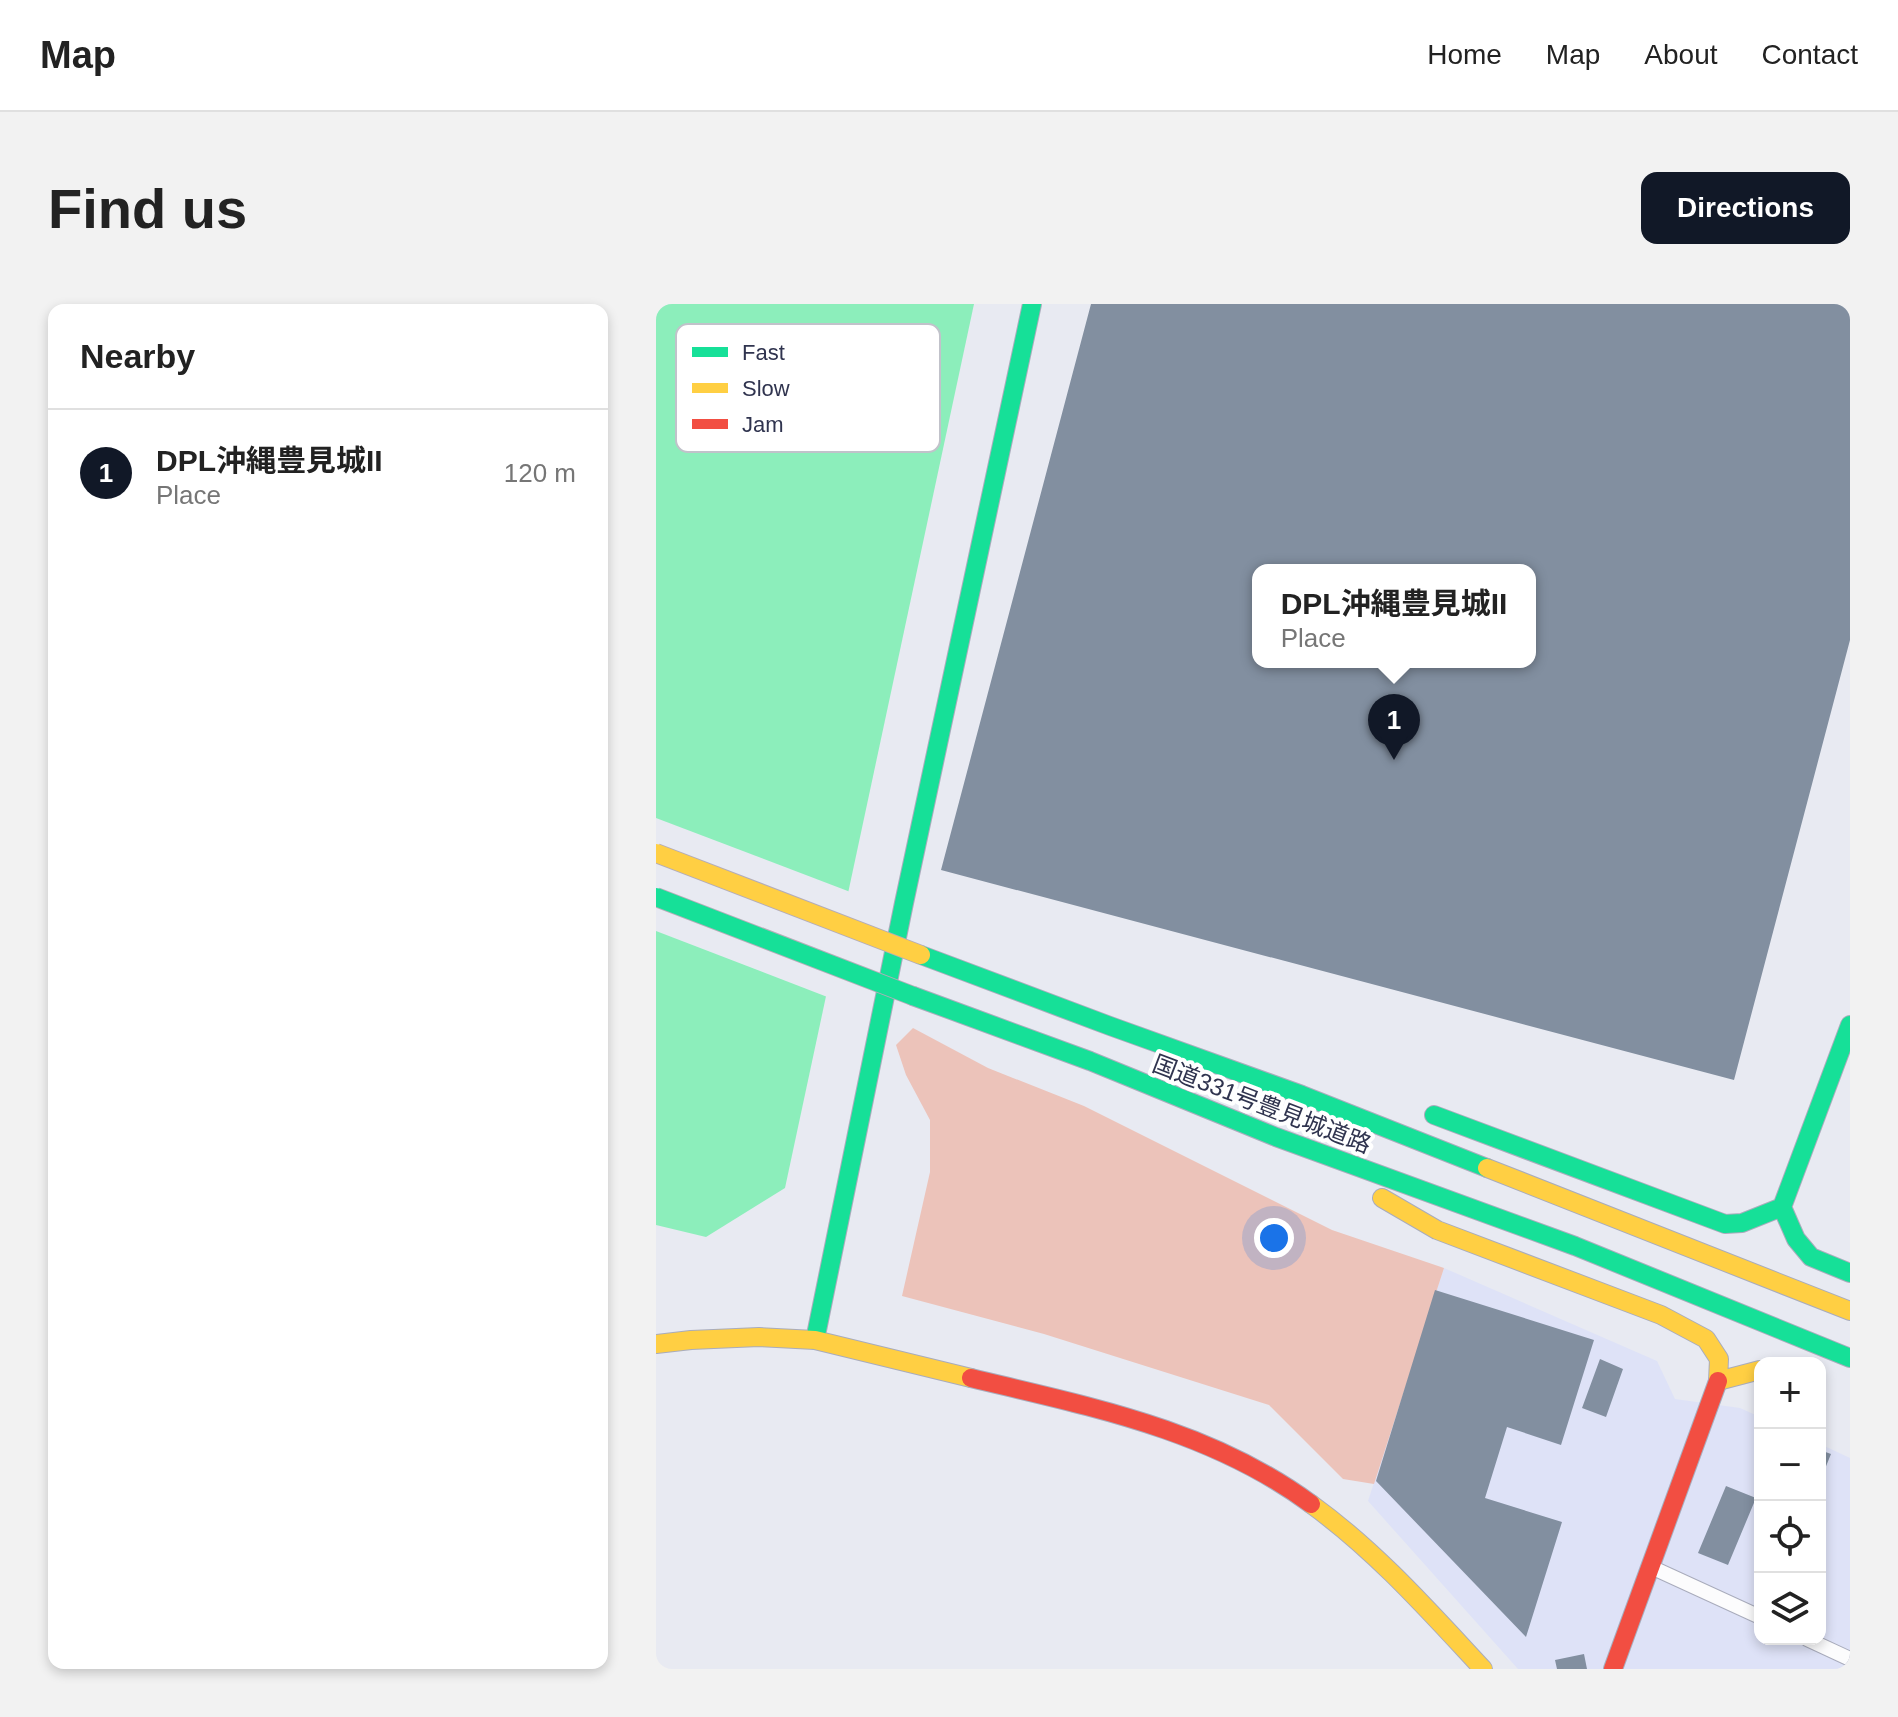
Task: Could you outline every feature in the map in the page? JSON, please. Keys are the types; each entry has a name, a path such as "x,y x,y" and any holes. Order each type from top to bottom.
{"main road":[{"path":"815,1340 904,903 1032,304"},
{"name":"国道331号豊見城道路","path":"656,853 1110,1026 1302,1095 1850,1311"},
{"name":"国道331号豊見城道路","path":"656,897 1090,1061 1276,1137 1575,1246 1850,1358"},
{"path":"1850,1025 1782,1207 1796,1239 1811,1257 1850,1273"},
{"path":"1302,1095 1355,1097"},
{"path":"1423,1111 1725,1224 1742,1223 1782,1207"},
{"path":"1276,1137 1437,1230 1661,1315 1706,1339 1719,1359 1718,1381 1613,1669"},
{"path":"656,1344 759,1337 815,1340 1158,1425 1262,1470 1305,1499 1349,1533 1429,1610 1483,1669"},
{"path":"1718,1381 1754,1372"}],"lane":[{"path":"1650,1567 1754,1614"},
{"path":"1820,1645 1850,1659"}],"shaded area":[{"path":"656,304 974,304 785,1188 706,1237 656,1225"},
{"path":"913,1028 988,1068 1084,1106 1332,1230 1444,1268 1374,1484 1343,1479 1269,1405 1044,1334 902,1296 930,1172 930,1120 906,1075 896,1045"},
{"path":"1444,1268 1657,1361 1675,1399 1740,1408 1754,1414 1754,1645 1826,1645 1826,1447 1850,1458 1850,1669 1518,1669 1368,1501"}],"pier":[{"path":"656,818 853,893 830,998 656,931"}],"building":[{"path":"1091,304 1850,304 1850,640 1734,1080 941,870"},
{"path":"1435,1290 1594,1340 1561,1445 1507,1427 1485,1498 1562,1522 1526,1637 1376,1481"},
{"path":"1600,1359 1623,1369 1606,1417 1582,1408"},
{"path":"1726,1486 1754,1497 1728,1565 1698,1553"},
{"path":"1584,1654 1587,1669 1557,1669 1555,1660"}],"traffic: fast":[{"path":"815,1340 904,903 1032,304"},
{"path":"656,897 913,996"},
{"path":"921,955 1302,1095 1487,1168"},
{"path":"913,996 1090,1061 1276,1137 1575,1246 1850,1358"},
{"path":"1782,1207 1850,1025"},
{"path":"1434,1115 1725,1224 1742,1223 1782,1207 1796,1239 1811,1257 1850,1273"}],"traffic: slow":[{"path":"656,853 921,955"},
{"path":"1487,1168 1850,1311"},
{"path":"1382,1198 1437,1230 1661,1315 1706,1339 1719,1359 1718,1381 1754,1372"},
{"path":"656,1344 759,1337 815,1340 971,1378"},
{"path":"1311,1504 1380,1562 1483,1669"}],"traffic: jam":[{"path":"971,1378 1104,1411 1190,1439 1272,1478 1311,1504"},
{"path":"1613,1669 1718,1381"}],"place":[{"name":"DPL沖縄豊見城II","path":"1394,760"}]}
